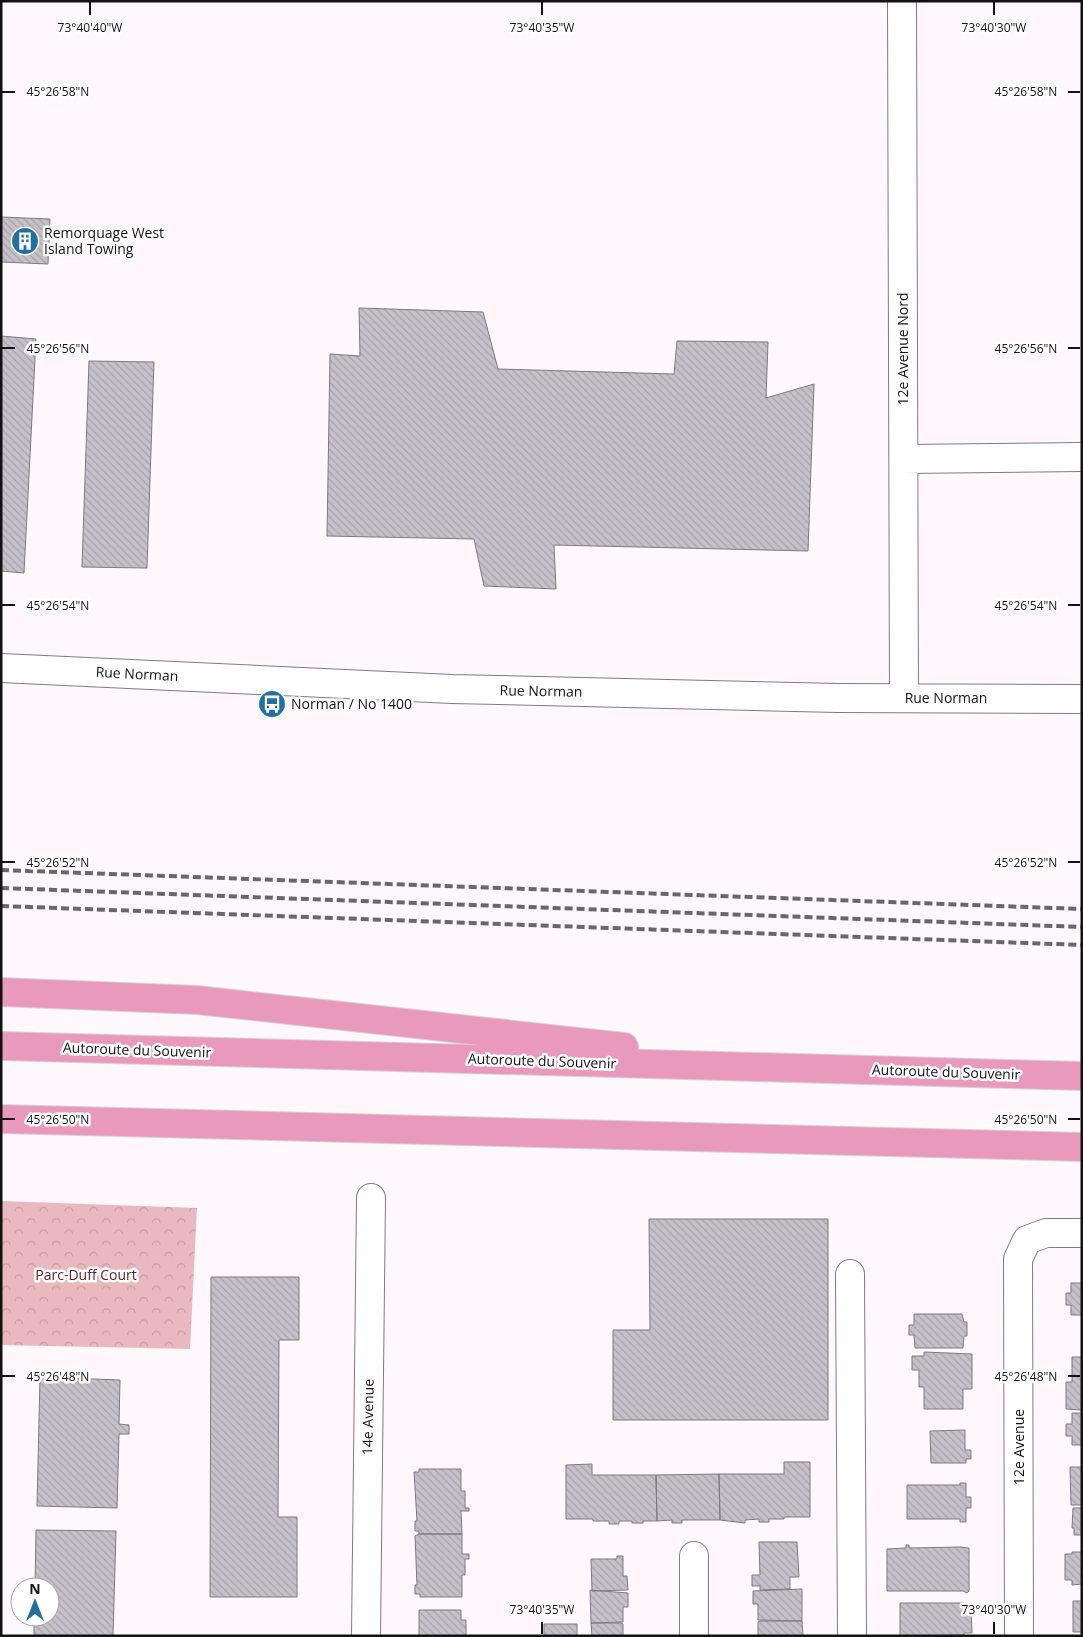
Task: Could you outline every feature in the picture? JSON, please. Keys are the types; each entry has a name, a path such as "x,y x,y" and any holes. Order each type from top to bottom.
{"highway":[{"path":"1,992 197,1000 822,1068"},
{"name":"Autoroute du Souvenir","path":"1,1046 1082,1076"},
{"path":"1,1119 1082,1147"}],"street":[{"name":"12e Avenue Nord","path":"902,1 904,698"},
{"path":"904,459 1082,457"},
{"name":"Rue Norman","path":"1,668 443,688 904,698 1082,698"},
{"name":"14e Avenue","path":"366,1636 371,1198"},
{"name":"12e Avenue","path":"1019,1636 1018,1258 1027,1240 1046,1233 1082,1233"},
{"path":"850,1274 852,1636"},
{"path":"694,1556 694,1636"}],"green space":[{"name":"Parc-Duff Court","path":"1,1201 197,1208 190,1349 1,1345"}],"building":[{"name":"Remorquage West Island Towing","path":"1,217 50,219 48,264 1,262"},
{"path":"359,308 483,312 498,369 674,374 677,341 768,342 766,398 814,384 808,551 554,545 556,589 484,586 474,539 327,536 330,354 360,356"},
{"path":"1,336 36,339 24,573 1,571"},
{"path":"89,361 154,362 147,568 82,567"},
{"path":"649,1219 828,1219 828,1420 613,1420 613,1330 650,1330"},
{"path":"211,1277 299,1277 299,1340 279,1340 278,1517 297,1517 297,1597 210,1597"},
{"path":"1071,1283 1082,1283 1082,1315 1071,1315 1071,1305 1066,1305 1066,1293 1071,1293"},
{"path":"914,1314 962,1314 964,1322 967,1322 967,1336 964,1336 963,1348 915,1348 914,1335 909,1335 909,1325 914,1325"},
{"path":"924,1352 972,1354 972,1389 963,1389 963,1409 924,1409 924,1387 919,1387 919,1370 912,1370 912,1356 924,1356"},
{"path":"1072,1357 1082,1357 1082,1410 1066,1409 1066,1382 1072,1382"},
{"path":"40,1377 120,1380 119,1424 129,1425 129,1434 119,1434 117,1508 37,1506"},
{"path":"1072,1413 1082,1413 1082,1445 1072,1445 1072,1436 1066,1436 1066,1424 1072,1424"},
{"path":"965,1430 965,1450 971,1450 971,1459 966,1459 966,1463 931,1463 930,1431"},
{"path":"784,1462 810,1462 810,1517 784,1517 784,1519 769,1519 769,1522 759,1522 759,1519 745,1520 745,1523 720,1520 719,1474 784,1474"},
{"path":"592,1464 592,1475 656,1475 657,1521 632,1523 632,1521 619,1521 619,1524 609,1524 609,1521 593,1521 593,1519 566,1519 566,1465"},
{"path":"1070,1467 1082,1467 1082,1505 1071,1505"},
{"path":"419,1469 461,1469 461,1491 465,1491 465,1508 469,1508 469,1511 461,1511 462,1534 419,1534 419,1531 415,1531 415,1521 417,1521 414,1472 419,1472"},
{"path":"719,1474 720,1520 682,1520 682,1523 672,1523 672,1520 657,1521 656,1475"},
{"path":"960,1483 966,1483 966,1497 971,1497 971,1508 966,1508 966,1522 960,1522 960,1519 907,1519 907,1485 960,1485"},
{"path":"1073,1508 1082,1508 1082,1535 1074,1535 1074,1528 1072,1528"},
{"path":"36,1530 116,1531 113,1636 34,1636 34,1627 60,1627 60,1577 35,1577"},
{"path":"419,1534 462,1534 462,1554 469,1554 469,1559 465,1559 465,1575 462,1575 462,1597 420,1597 420,1594 415,1594 415,1585 417,1585 415,1536"},
{"path":"759,1542 797,1542 799,1577 790,1577 790,1589 760,1590 760,1586 752,1586 752,1575 760,1575"},
{"path":"906,1545 909,1545 909,1548 969,1548 969,1591 967,1593 963,1591 887,1591 887,1549 906,1548"},
{"path":"1072,1552 1082,1552 1082,1584 1072,1585 1072,1580 1065,1580 1065,1554 1072,1554"},
{"path":"617,1556 623,1556 623,1576 627,1576 628,1590 592,1591 591,1559 617,1559"},
{"path":"802,1589 802,1621 758,1620 758,1604 753,1604 753,1591"},
{"path":"590,1590 628,1593 628,1607 623,1607 623,1622 591,1623"},
{"path":"1073,1601 1082,1601 1082,1632 1073,1632"},
{"path":"900,1603 964,1603 964,1607 971,1607 972,1633 964,1633 964,1635 900,1636"},
{"path":"419,1610 461,1610 461,1620 466,1620 466,1636 419,1636"},
{"path":"802,1621 803,1636 758,1636 758,1622"},
{"path":"591,1623 621,1623 623,1624 623,1636 592,1636"},
{"path":"544,1624 577,1624 577,1636 544,1636"}],"railway":[{"path":"1,870 1082,909"},
{"path":"1,888 1082,927"},
{"path":"1,906 1082,945"}],"place":[{"name":"Remorquage West Island Towing","path":"25,241"},
{"name":"Norman / No 1400","path":"272,704"}]}
